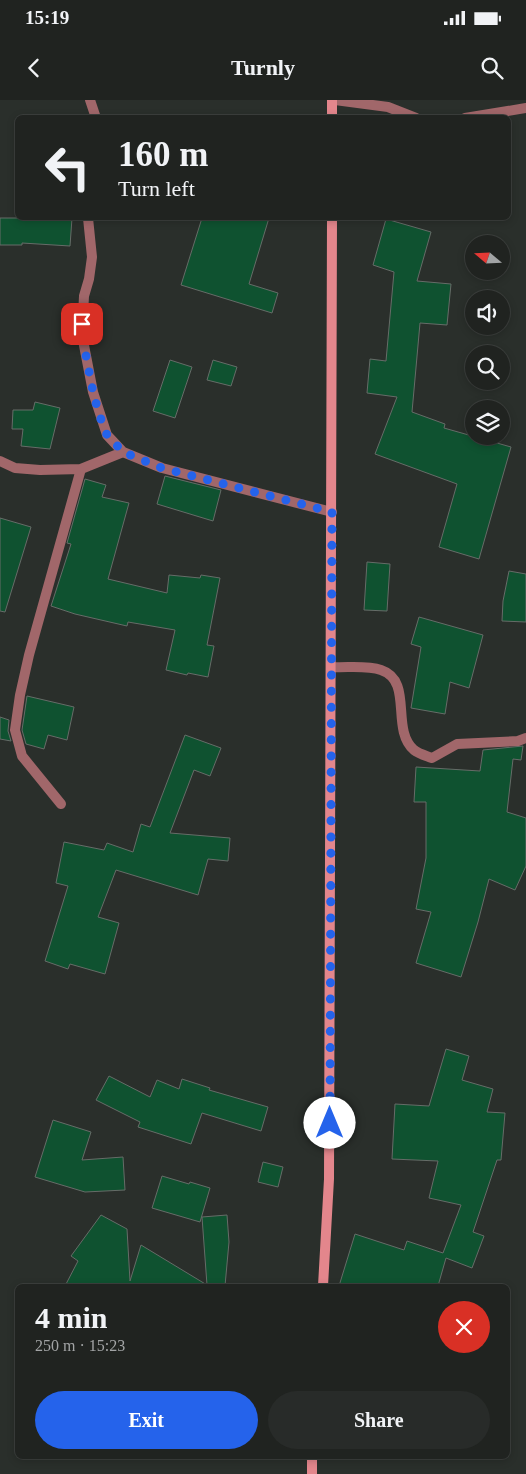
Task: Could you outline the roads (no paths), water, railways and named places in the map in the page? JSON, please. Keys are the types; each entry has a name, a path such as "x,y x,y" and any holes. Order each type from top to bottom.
{"street":[{"path":"90,100 95,115"},
{"path":"332,115 334,100 388,107 408,115"},
{"path":"483,115 526,108"},
{"path":"88,220 92,257 84,296 82,335 93,392 107,435 123,452 162,468 332,512"},
{"path":"322,1284 330,1178 332,220"},
{"path":"0,461 15,468 80,469 123,452"},
{"path":"61,804 22,756 15,730 20,695 29,655 80,469"},
{"path":"331,668 380,669 392,675 397,682 400,696 401,723 408,743 415,752 432,758 457,744 518,741 526,738"},
{"path":"312,1459 312,1474"}]}
